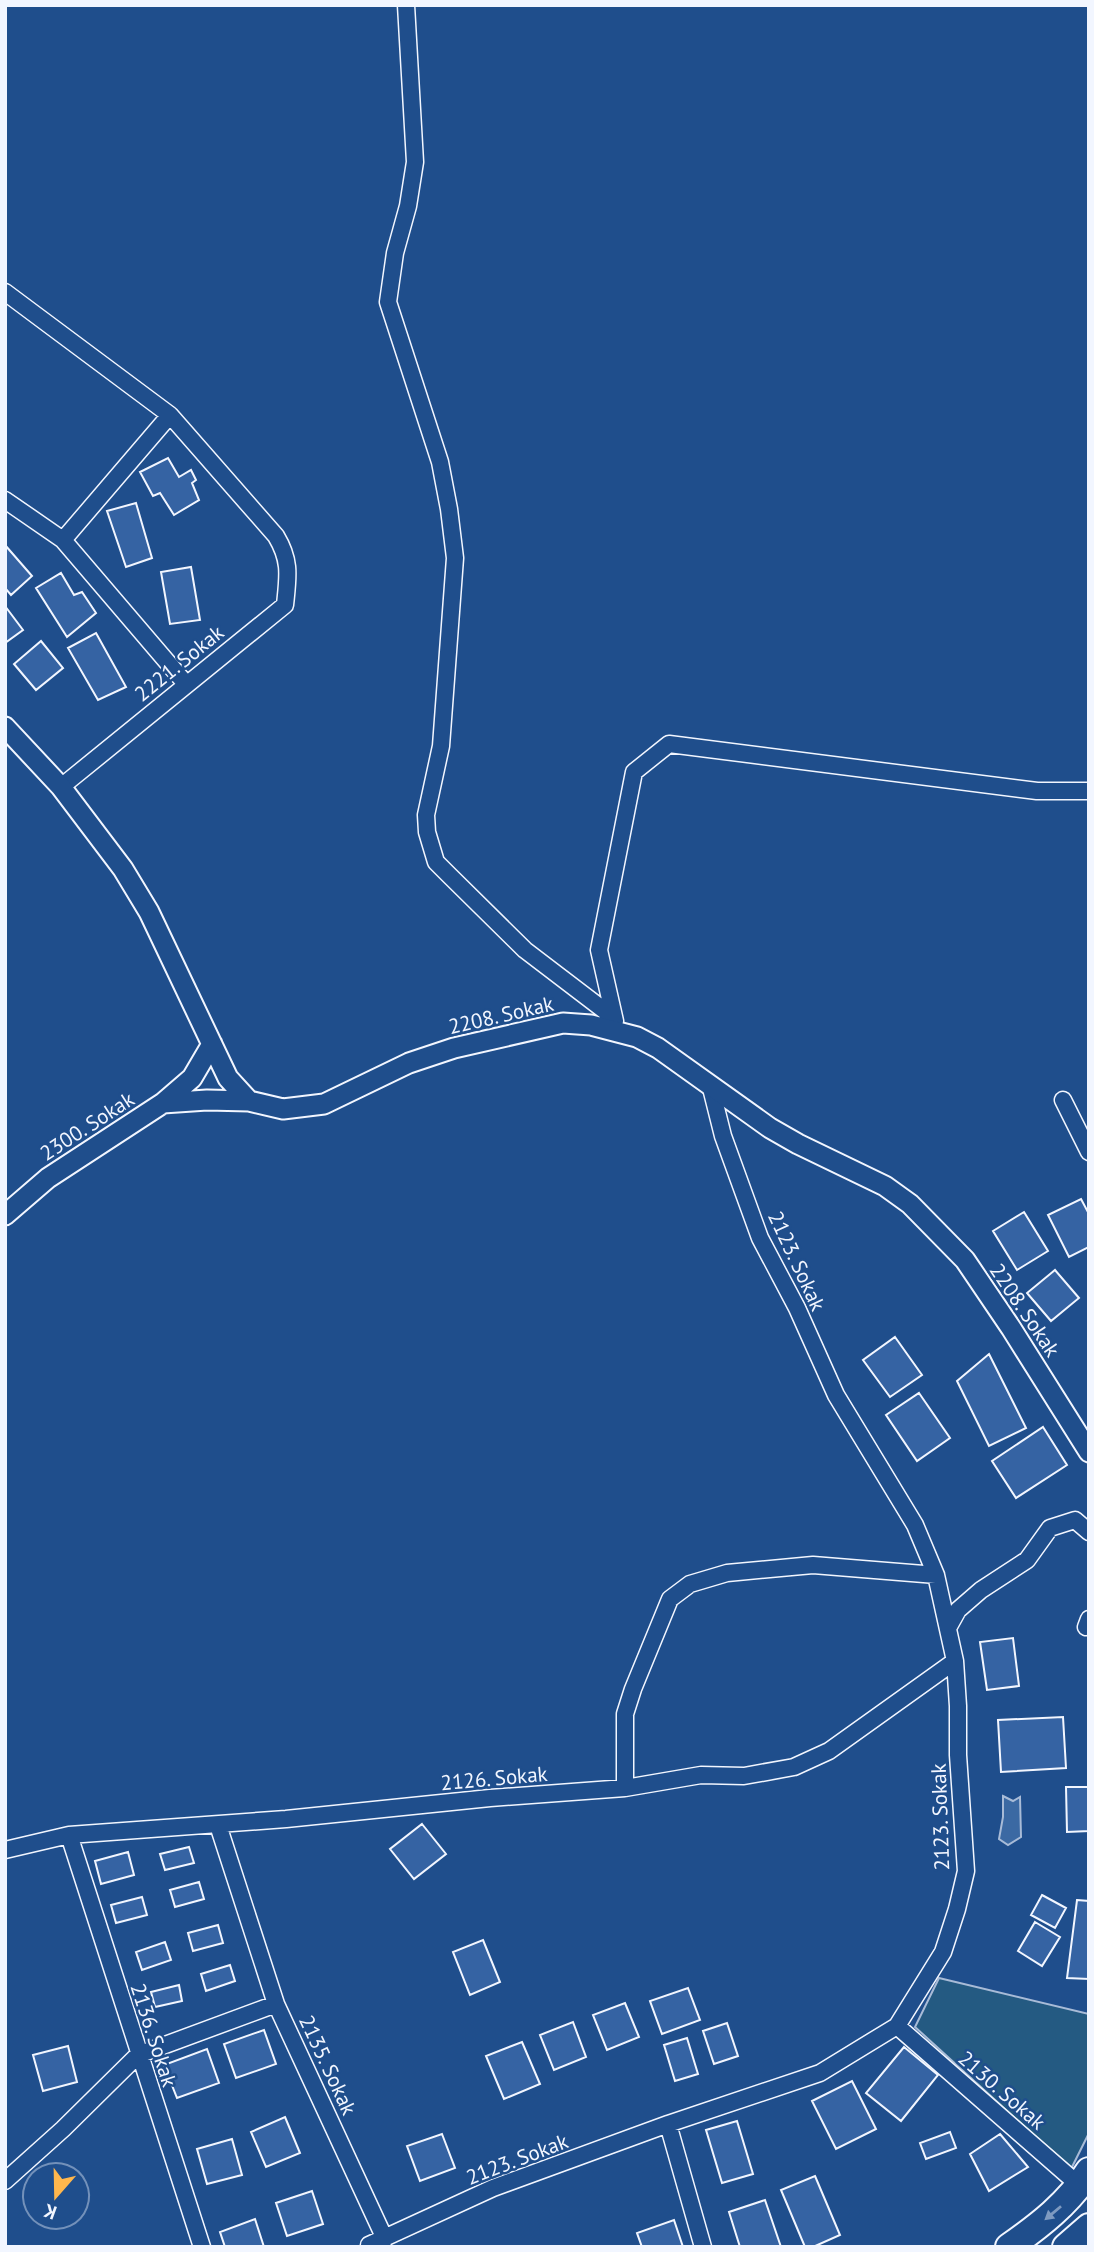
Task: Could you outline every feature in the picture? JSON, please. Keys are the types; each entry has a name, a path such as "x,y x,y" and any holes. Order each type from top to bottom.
{"highway":[{"path":"1009,2247 1057,2211 1084,2178"},
{"path":"1066,2247 1089,2227"}],"street":[{"path":"406,5 415,162 408,205 395,253 388,302 440,462 455,558 441,746 426,815 427,832 436,862 526,950 605,1011 617,1030"},
{"path":"5,292 170,415 63,540"},
{"name":"2221. Sokak","path":"61,787 285,604 286,553 276,536 170,415"},
{"path":"5,500 63,540 186,684"},
{"path":"5,727 61,787 123,869 149,912 225,1071 249,1101"},
{"path":"617,1030 599,950 634,772 669,744 1037,791 1089,791"},
{"name":"2208. Sokak","path":"163,1103 249,1101 283,1109 324,1104 409,1063 454,1048 554,1025 591,1025 637,1037 658,1048 711,1088 798,1144 885,1186 922,1214 965,1260 1086,1438"},
{"path":"192,1078 212,1044"},
{"path":"192,1078 225,1071"},
{"path":"207,1100 225,1071"},
{"name":"2300. Sokak","path":"5,1215 48,1178 163,1103 192,1078"},
{"name":"2123. Sokak","path":"371,2244 494,2188 668,2124 820,2073 897,2026 943,1952 966,1871 955,1661 936,1575 915,1525 836,1395 797,1308 760,1238 723,1136 711,1088"},
{"path":"1063,1100 1089,1152"},
{"path":"948,1628 958,1610 981,1590 1027,1560 1050,1528 1075,1520 1089,1531"},
{"path":"625,1788 625,1714 632,1689 670,1599 690,1584 727,1573 813,1566 936,1575"},
{"name":"2126. Sokak","path":"5,1850 69,1835 218,1825 490,1798 625,1788 701,1775 744,1776 794,1767 829,1751 955,1661"},
{"path":"218,1825 276,2004"},
{"name":"2136. Sokak","path":"69,1835 202,2247"},
{"name":"2135. Sokak","path":"138,2055 276,2004 371,2244"},
{"name":"2130. Sokak","path":"897,2026 1084,2178"},
{"path":"5,2181 64,2129 138,2055"},
{"path":"668,2124 703,2247"}],"shaded area":[{"path":"1003,1796 1013,1801 1020,1797 1021,1837 1008,1845 999,1839"},
{"path":"939,1978 1089,2014 1089,2133 1071,2169 915,2027"}],"building":[{"path":"168,458 179,477 191,470 196,480 192,483 199,500 174,515 160,493 153,496 140,472"},
{"path":"136,503 152,558 126,567 107,511"},
{"path":"5,545 32,576 11,595 5,588"},
{"path":"191,567 200,620 170,624 161,572"},
{"path":"61,573 74,595 82,592 96,613 67,637 36,588"},
{"path":"5,606 23,630 5,643"},
{"path":"96,633 126,687 98,700 68,648"},
{"path":"41,641 63,668 36,690 14,664"},
{"path":"1081,1199 1089,1214 1089,1247 1069,1257 1048,1215"},
{"path":"1024,1212 1048,1251 1017,1270 993,1231"},
{"path":"1055,1270 1079,1298 1051,1321 1027,1293"},
{"path":"895,1337 922,1375 890,1397 863,1360"},
{"path":"989,1354 1026,1428 989,1446 957,1381"},
{"path":"919,1393 950,1438 917,1461 886,1415"},
{"path":"1043,1427 1067,1465 1016,1498 992,1461"},
{"path":"1013,1638 1019,1686 987,1690 980,1642"},
{"path":"1063,1717 1066,1768 1001,1772 998,1720"},
{"path":"1066,1787 1089,1787 1089,1831 1067,1832"},
{"path":"422,1824 446,1854 414,1879 390,1849"},
{"path":"189,1847 194,1863 165,1870 160,1854"},
{"path":"128,1852 134,1875 101,1884 95,1861"},
{"path":"199,1882 204,1899 175,1907 170,1890"},
{"path":"1042,1895 1066,1908 1055,1928 1031,1915"},
{"path":"142,1897 147,1915 116,1923 111,1905"},
{"path":"1077,1900 1089,1901 1089,1979 1067,1978"},
{"path":"1035,1922 1060,1937 1042,1966 1018,1951"},
{"path":"218,1925 223,1943 193,1951 188,1933"},
{"path":"483,1940 500,1982 470,1995 453,1952"},
{"path":"165,1942 171,1960 142,1970 136,1952"},
{"path":"230,1965 235,1981 206,1991 201,1974"},
{"path":"179,1985 182,2001 155,2007 151,1992"},
{"path":"688,1988 700,2020 662,2034 650,2001"},
{"path":"625,2003 639,2037 607,2050 593,2015"},
{"path":"573,2022 586,2057 554,2070 540,2035"},
{"path":"727,2023 738,2056 714,2064 703,2031"},
{"path":"264,2030 276,2064 236,2078 224,2044"},
{"path":"687,2038 698,2074 675,2081 664,2045"},
{"path":"522,2042 540,2084 504,2099 486,2056"},
{"path":"68,2046 77,2082 43,2091 33,2055"},
{"path":"904,2047 938,2075 901,2121 866,2093"},
{"path":"207,2049 219,2083 177,2098 164,2065"},
{"path":"852,2081 876,2129 836,2149 812,2101"},
{"path":"285,2117 300,2153 266,2167 251,2132"},
{"path":"737,2121 753,2174 722,2183 706,2130"},
{"path":"950,2132 956,2148 926,2159 920,2143"},
{"path":"442,2134 455,2168 420,2181 407,2146"},
{"path":"1000,2134 1028,2167 989,2191 970,2154"},
{"path":"232,2139 242,2175 207,2184 197,2149"},
{"path":"815,2176 840,2235 813,2247 805,2247 781,2190"},
{"path":"312,2191 323,2224 287,2236 276,2203"},
{"path":"765,2200 781,2247 740,2247 729,2212"},
{"path":"255,2219 264,2247 225,2247 220,2232"},
{"path":"674,2220 683,2247 642,2247 637,2233"}]}
